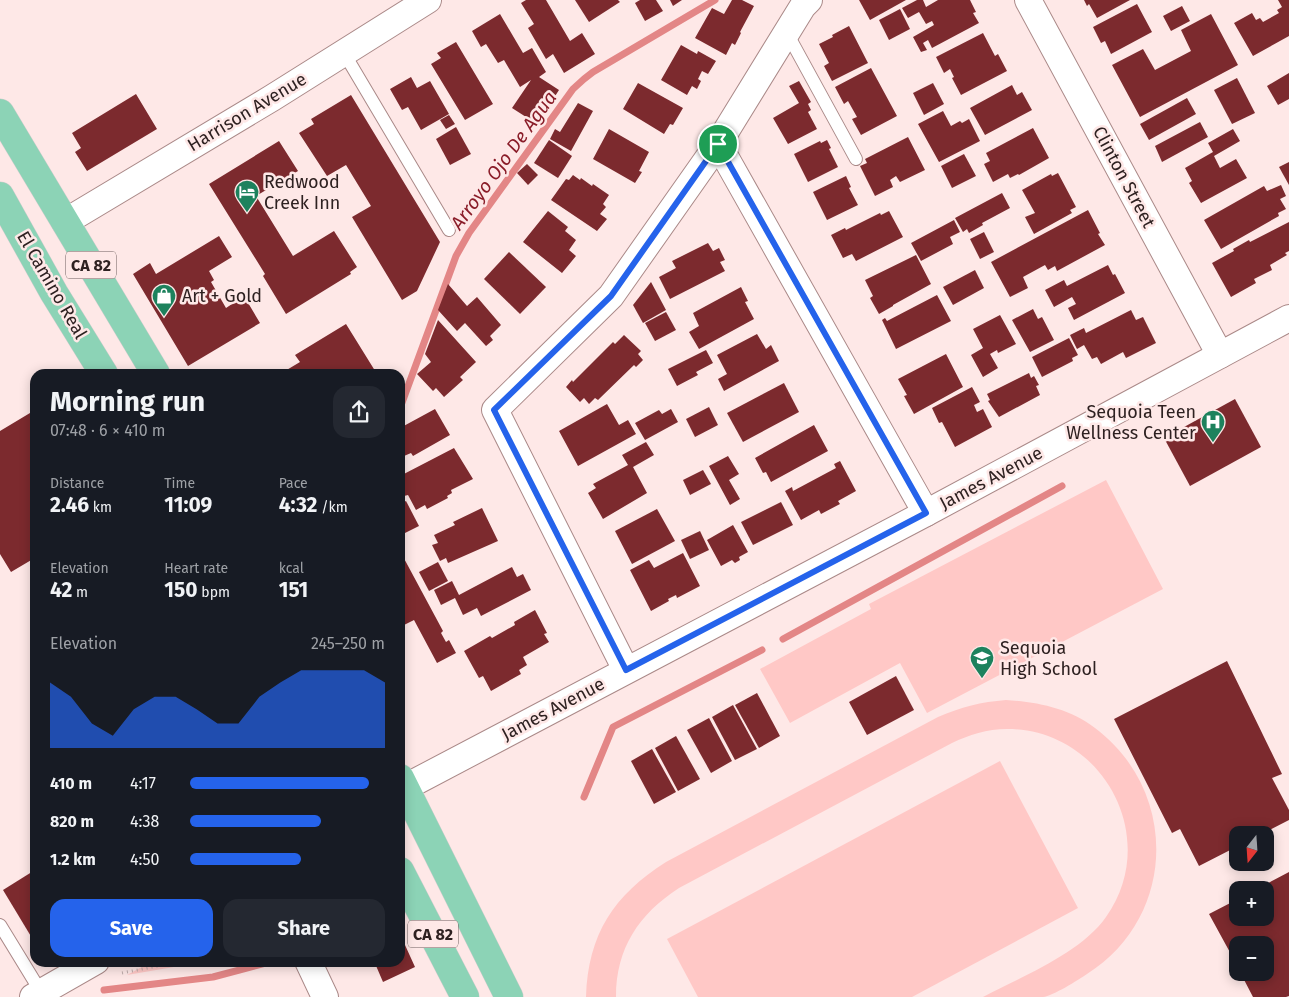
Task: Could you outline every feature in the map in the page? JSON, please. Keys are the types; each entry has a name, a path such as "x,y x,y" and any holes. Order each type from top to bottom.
{"main road":[{"name":"CA 82","path":"0,113 153,369"},
{"name":"El Camino Real","path":"0,196 54,293 101,369"},
{"name":"CA 82","path":"405,791 509,997"},
{"name":"CA 82","path":"407,901 451,967 465,997"}],"street":[{"name":"Harrison Avenue","path":"65,222 264,103 428,0"},
{"path":"626,670 494,410 611,296 718,144 803,6 810,0"},
{"name":"Clinton Street","path":"1028,0 1220,355"},
{"path":"718,144 926,513"},
{"name":"James Avenue","path":"405,783 926,513 1289,318"},
{"path":"37,995 86,967"},
{"path":"311,967 325,997"}],"lane":[{"path":"787,32 856,159"},
{"path":"344,53 449,230"},
{"path":"0,925 37,995"}],"path":[{"path":"122,973 152,967"}],"shaded area":[{"path":"1106,480 1163,589 927,713 900,663 790,723 760,669 871,609 869,604"},
{"path":"1006,700 1052,707 1074,715 1095,728 1122,754 1142,785 1153,818 1156,853 1151,888 1138,920 1117,950 1087,974 1059,991 1043,997 983,997 1066,953 1095,930 1106,917 1122,886 1128,854 1125,823 1114,793 1095,768 1071,747 1041,734 1000,729 978,733 952,743 679,888 652,909 633,934 625,948 620,963 616,997 586,997 592,954 598,935 607,918 632,888 666,862 938,717 971,706"},
{"path":"1000,761 1078,908 912,997 698,997 667,939"},
{"path":"142,967 174,967 127,975"}],"building":[{"path":"526,0 546,0 570,41 582,33 595,54 564,73 553,54 546,59 528,28 534,24 521,3"},
{"path":"575,0 618,0 620,2 589,22"},
{"path":"640,0 656,0 663,11 645,21 635,3"},
{"path":"670,0 682,0 673,6"},
{"path":"732,0 742,0 754,6 735,45 732,43 726,55 695,38 712,8 724,14"},
{"path":"859,0 906,0 870,20"},
{"path":"917,0 923,0 926,7 938,0 970,0 976,12 973,13 979,23 932,48 928,40 923,43 927,50 921,52 913,37 934,25 932,21 926,24 919,12 908,18 902,8"},
{"path":"1084,0 1130,0 1097,18 1089,4 1087,6"},
{"path":"1278,0 1289,0 1289,36 1253,56 1234,23 1252,13 1256,20 1260,18 1263,22 1279,13 1277,10 1282,7"},
{"path":"1137,4 1152,32 1111,54 1105,41 1101,43 1093,27"},
{"path":"1182,6 1190,21 1171,31 1163,16"},
{"path":"900,9 910,29 889,40 879,20"},
{"path":"500,14 523,53 532,48 546,72 539,77 559,90 537,124 512,108 531,80 520,87 504,60 498,63 486,44 481,47 472,31"},
{"path":"1211,14 1238,65 1140,117 1112,65 1143,49 1155,70 1191,51 1181,30"},
{"path":"849,26 868,63 832,81 824,66 829,63 819,44"},
{"path":"983,33 995,56 998,54 1007,71 961,95 952,78 954,77 950,69 944,73 936,57"},
{"path":"456,42 493,104 465,120 431,64 441,58 437,53"},
{"path":"681,45 697,54 698,51 716,61 708,74 702,71 698,79 701,81 697,89 692,86 687,95 661,80"},
{"path":"871,68 897,116 861,135 852,119 857,117 848,101 844,104 835,87"},
{"path":"1289,73 1289,99 1278,105 1267,86"},
{"path":"411,77 417,88 430,81 449,114 421,130 408,107 402,110 390,89"},
{"path":"1237,78 1255,113 1232,124 1214,90"},
{"path":"799,81 811,102 808,104 811,110 808,112 817,129 788,144 773,118 799,103 789,86"},
{"path":"638,83 683,108 673,125 670,124 664,134 623,109"},
{"path":"933,83 944,104 924,115 913,93"},
{"path":"1012,85 1017,95 1022,92 1032,110 985,135 970,108"},
{"path":"136,94 157,129 87,171 75,152 81,148 72,133"},
{"path":"351,95 440,242 417,291 402,300 352,217 371,206 346,165 327,176 299,133 314,124 311,119"},
{"path":"1187,98 1196,114 1149,140 1140,124"},
{"path":"578,103 593,111 571,151 550,139 555,129 560,132"},
{"path":"943,111 951,126 969,119 980,141 939,162 918,124"},
{"path":"449,115 455,124 446,129 440,120"},
{"path":"1200,122 1208,137 1162,162 1155,146"},
{"path":"456,127 471,154 450,165 436,139"},
{"path":"1033,128 1049,158 1019,175 1010,178 1008,174 993,182 984,164 990,161 986,153"},
{"path":"609,129 649,152 639,171 642,172 635,183 593,159"},
{"path":"1233,129 1240,141 1214,156 1220,168 1236,159 1247,178 1201,203 1189,183 1192,181 1185,168 1213,152 1208,143"},
{"path":"908,137 925,170 900,182 896,176 890,180 893,187 875,196 860,166 867,163 865,159"},
{"path":"549,140 572,156 558,178 534,163"},
{"path":"827,140 831,148 829,149 838,167 808,182 794,154 820,141 821,143"},
{"name":"Redwood Creek Inn","path":"279,141 298,171 256,196 293,256 334,231 357,267 350,272 351,274 286,314 263,276 265,274 209,184"},
{"path":"964,154 976,176 952,188 941,166"},
{"path":"1289,162 1289,185 1279,167"},
{"path":"527,164 538,175 528,185 517,173"},
{"path":"1058,173 1076,207 1070,210 1072,213 1034,234 1025,217 1035,213 1022,190 1051,174 1052,176"},
{"path":"573,175 592,186 593,184 609,195 603,204 606,207 600,214 607,219 597,231 551,200 566,179 569,180"},
{"path":"846,176 851,187 849,188 858,205 827,220 813,192"},
{"path":"1281,185 1286,196 1280,199 1286,209 1278,213 1279,216 1221,249 1204,220 1264,186 1267,191"},
{"path":"1002,193 1010,208 982,223 983,225 969,233 967,229 963,232 955,218"},
{"path":"1088,210 1105,245 1057,271 1055,266 1048,270 1045,265 1023,277 1028,288 1010,297 991,262"},
{"path":"548,211 568,227 565,231 576,240 569,250 576,256 562,273 523,242"},
{"path":"889,211 903,237 856,261 852,254 843,258 831,235 845,228 846,230 880,213 881,215"},
{"path":"954,220 960,232 950,237 953,244 921,261 911,243"},
{"path":"1289,222 1289,251 1285,253 1287,255 1270,265 1272,270 1254,279 1256,283 1231,297 1212,263 1249,240 1250,242"},
{"path":"984,232 994,252 980,259 970,239"},
{"path":"219,236 232,257 209,271 214,280 211,282 226,308 244,296 260,323 188,366 133,274 150,263 156,274"},
{"path":"708,243 713,251 719,248 725,260 720,262 725,271 670,299 659,277 676,268 672,261"},
{"path":"509,252 546,287 520,314 484,279"},
{"path":"916,255 931,284 879,314 870,298 873,296 865,280"},
{"path":"1108,265 1125,293 1074,320 1068,308 1076,304 1072,297 1054,307 1045,290 1064,280 1067,286"},
{"path":"975,270 984,288 953,305 943,287"},
{"path":"651,282 666,310 643,323 633,305"},
{"path":"448,284 467,306 477,297 501,325 490,336 493,340 486,346 465,323 457,331 438,310"},
{"path":"741,287 748,301 745,302 754,319 699,349 689,332 699,326 693,313"},
{"path":"937,295 951,321 896,349 882,320 885,318 887,321"},
{"path":"1033,309 1038,319 1042,317 1054,340 1030,352 1012,320"},
{"path":"1131,310 1136,320 1143,317 1156,343 1126,358 1123,352 1101,364 1097,357 1092,359 1084,345 1077,349 1070,335 1084,328 1086,333"},
{"path":"666,312 676,330 655,341 645,323"},
{"path":"1000,315 1016,344 998,353 997,350 990,354 998,368 983,377 971,355 983,348 973,329"},
{"path":"438,320 476,362 460,377 463,380 444,397 436,388 433,391 417,374 431,362 425,354"},
{"path":"346,324 374,369 288,369 300,362 295,355"},
{"path":"757,334 766,349 771,345 779,361 724,391 718,379 727,374 717,355"},
{"path":"624,335 641,351 638,354 643,360 636,367 634,365 598,400 595,398 589,404 584,398 580,402 566,387 613,342 615,344"},
{"path":"1069,338 1078,355 1072,358 1073,361 1042,377 1032,357"},
{"path":"706,350 713,363 696,372 698,375 677,386 668,369"},
{"path":"946,354 963,387 914,414 904,396 907,395 898,379"},
{"path":"1029,373 1031,378 1034,376 1039,385 1036,386 1040,395 999,417 988,401 990,400 987,394"},
{"path":"784,383 799,412 743,442 727,413"},
{"path":"972,387 980,402 974,405 977,412 983,409 992,427 955,447 942,422 939,423 932,408"},
{"name":"Sequoia Teen Wellness Center","path":"1235,399 1261,447 1190,486 1164,438"},
{"path":"607,404 619,425 628,420 636,434 578,466 559,431"},
{"path":"709,407 718,425 695,437 686,419"},
{"path":"435,409 450,435 413,456 411,453 405,456 405,425"},
{"path":"671,409 678,422 645,440 635,423 659,410 662,414"},
{"path":"30,413 30,561 11,572 0,554 0,431"},
{"path":"814,425 828,451 771,482 766,472 763,473 755,458"},
{"path":"646,442 654,455 633,467 647,493 603,519 588,493 596,488 593,484 628,465 622,455"},
{"path":"454,448 473,479 451,490 452,493 447,496 448,498 427,509 425,505 416,510 408,495 405,496 405,473"},
{"path":"728,456 739,474 729,480 740,499 730,505 709,466"},
{"path":"840,461 856,491 838,501 840,504 821,514 819,510 801,520 785,491 792,487 793,491 836,468 834,464"},
{"path":"703,470 711,484 690,495 683,480"},
{"path":"405,502 419,526 405,533"},
{"path":"781,502 793,525 753,545 741,522"},
{"path":"482,508 498,541 448,563 446,558 440,561 432,545 438,543 434,535 455,525 453,522"},
{"path":"657,509 675,541 632,564 615,531"},
{"path":"733,525 748,552 739,557 740,560 735,563 732,560 721,566 707,540"},
{"path":"700,531 709,550 690,559 681,540"},
{"path":"683,553 700,586 677,598 676,595 668,599 669,601 651,611 630,570 649,560 654,568"},
{"path":"405,560 443,631 441,633 446,642 449,640 456,653 437,663 414,620 405,624"},
{"path":"438,562 448,581 429,591 419,572"},
{"path":"512,567 517,577 523,574 531,590 481,616 477,608 463,615 455,598 441,605 434,590 452,581 459,595"},
{"path":"535,610 547,633 544,634 549,642 523,657 527,665 519,670 521,674 491,691 483,676 479,678 464,651 490,636 492,638 515,625 514,622"},
{"path":"1227,661 1282,774 1272,778 1289,810 1289,820 1274,828 1274,826 1229,826 1229,851 1199,866 1180,829 1172,833 1114,719"},
{"path":"896,676 914,710 867,735 849,702"},
{"path":"757,693 780,736 759,748 735,705"},
{"path":"733,705 757,749 735,760 712,717"},
{"path":"709,718 732,761 711,773 687,730"},
{"path":"676,736 700,779 678,791 655,748"},
{"path":"652,749 676,792 654,804 631,761"},
{"path":"1289,872 1289,996 1253,997 1245,981 1274,981 1274,936 1229,936 1229,951 1209,914 1229,904 1229,926 1274,926 1274,881 1272,881"},
{"path":"30,873 30,935 3,890"},
{"path":"405,945 415,967 383,982 377,967 405,967"}],"waterway":[{"name":"Arroyo Ojo De Agua","path":"405,394 456,256 469,233 573,89 593,72 715,0"},
{"path":"783,639 1062,486"},
{"path":"584,797 613,727 762,650"},
{"path":"104,990 213,977 250,967"}],"place":[{"name":"Redwood Creek Inn","path":"247,213"},
{"name":"Art + Gold","path":"164,317"},
{"name":"Sequoia Teen Wellness Center","path":"1213,443"},
{"name":"Sequoia High School","path":"982,679"}],"route":[{"path":"718,144 926,513 626,670 494,410 611,296 718,144"}]}
